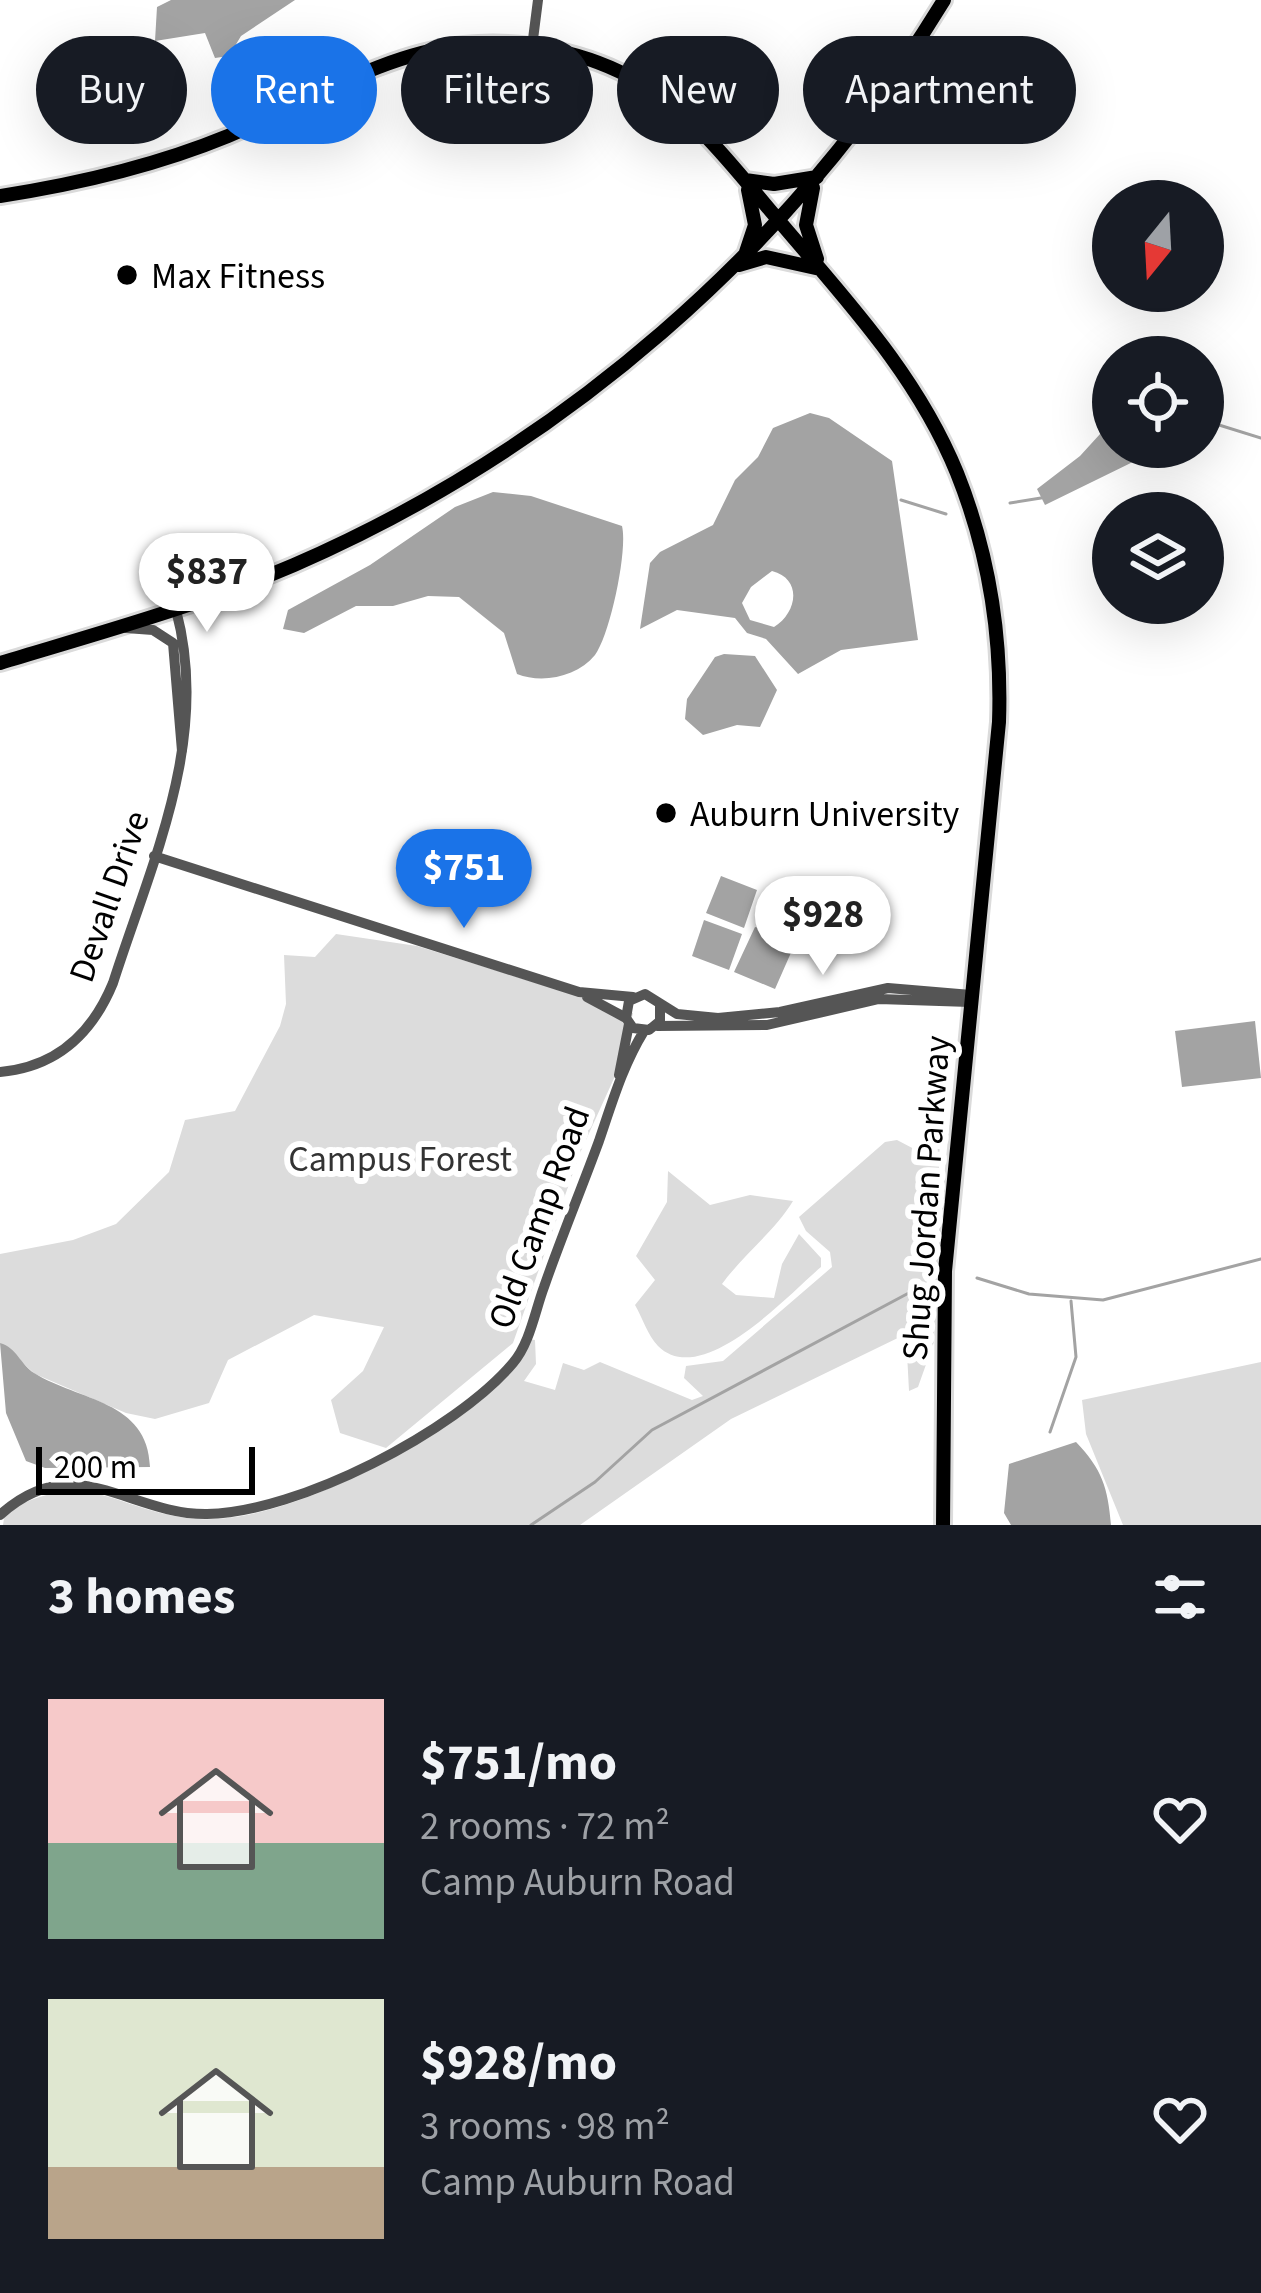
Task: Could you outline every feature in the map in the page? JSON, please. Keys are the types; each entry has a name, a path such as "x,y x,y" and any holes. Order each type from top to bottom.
{"main road":[{"path":"0,663 171,612 353,536 469,471 644,348 739,262 779,222 882,95 944,0"},
{"name":"Shug Jordan Parkway","path":"0,196 77,182 178,155 401,60"},
{"name":"Shug Jordan Parkway","path":"593,63 636,80 681,112 888,349 923,403 968,502 987,568 1000,696 945,1271 943,1525"},
{"path":"739,262 755,221 744,179 774,184 817,177"},
{"path":"817,177 806,225 820,269"},
{"path":"739,262 766,257 820,269"}],"street":[{"path":"533,36 538,0"},
{"path":"171,612 182,751"},
{"path":"171,612 186,652 189,704 182,751"},
{"path":"122,628 153,630 172,643"},
{"name":"Devall Drive","path":"0,1072 57,1055 97,1017 113,983 154,856 182,751"},
{"path":"154,856 579,992 645,994 676,1014 718,1018 780,1012 887,988 970,999"},
{"path":"579,992 627,1021 650,1028 767,1025 879,999 970,999"},
{"name":"Old Camp Road","path":"0,1515 35,1489 69,1485 120,1491 184,1513 234,1512 284,1499 406,1449 496,1379 521,1353 619,1078 633,997"},
{"name":"Old Camp Road","path":"619,1078 660,1004"}],"green space":[{"name":"Campus Forest","path":"336,934 417,946 633,1013 621,1063 580,1153 513,1343 386,1448 340,1433 331,1400 363,1371 384,1327 314,1315 228,1360 209,1403 155,1419 126,1413 35,1374 0,1343 0,1254 73,1240 116,1224 169,1172 185,1120 235,1111 280,1026 286,1004 284,955 315,957"},
{"path":"930,1125 940,1134 934,1342 918,1387 909,1391 906,1334 731,1419 580,1525 3,1525 5,1512 61,1492 104,1495 199,1519 240,1516 285,1505 334,1486 429,1434 505,1371 529,1339 535,1340 536,1364 524,1381 555,1390 563,1363 584,1370 600,1362 692,1400 703,1396 684,1378 686,1366 723,1361 832,1267 830,1252 806,1231 799,1217 885,1142 897,1140 918,1151"},
{"path":"668,1171 710,1205 750,1195 793,1201 722,1284 736,1295 774,1298 782,1264 799,1234 821,1258 821,1267 767,1315 744,1333 698,1356 676,1356 658,1346 635,1305 655,1280 636,1256 667,1202"},
{"path":"1261,1362 1261,1525 1123,1525 1086,1434 1082,1400"}],"shaded area":[{"path":"171,0 295,0 241,36 211,36 211,48 205,33 155,36 157,7"},
{"path":"810,413 829,418 892,461 918,640 841,650 798,674 766,639 747,633 735,618 677,610 640,629 650,563 660,552 713,525 735,480 758,457 773,428","holes":["772,571 782,575 792,589 788,613 774,627 750,620 742,603 751,587"]},
{"path":"1092,443 1092,468 1121,468 1045,505 1037,489"},
{"path":"493,492 531,496 622,526 612,612 601,645 579,669 548,678 517,674 504,633 459,597 428,596 393,606 356,606 304,633 283,629 288,610 370,565 455,507"},
{"path":"755,656 777,690 760,727 737,725 703,735 685,719 687,699 715,657"},
{"path":"721,876 757,890 744,928 706,913"},
{"path":"704,920 742,934 729,970 692,956"},
{"path":"755,927 797,939 775,989 734,972"},
{"path":"1255,1021 1261,1078 1182,1087 1175,1031"},
{"path":"0,1343 34,1373 124,1415 146,1445 150,1467 45,1468 26,1461 6,1413"},
{"path":"1076,1442 1102,1480 1111,1525 1011,1525 1004,1513 1009,1464"}],"waterway":[{"path":"1224,427 1261,438"},
{"path":"1010,503 1041,498"},
{"path":"901,500 946,514"},
{"path":"977,1278 1029,1294 1103,1300 1261,1259"},
{"path":"531,1525 595,1482 652,1430 920,1287"},
{"path":"1050,1432 1076,1357 1071,1301"}],"place":[{"name":"Max Fitness","path":"127,275"},
{"name":"Auburn University","path":"666,813"}]}
